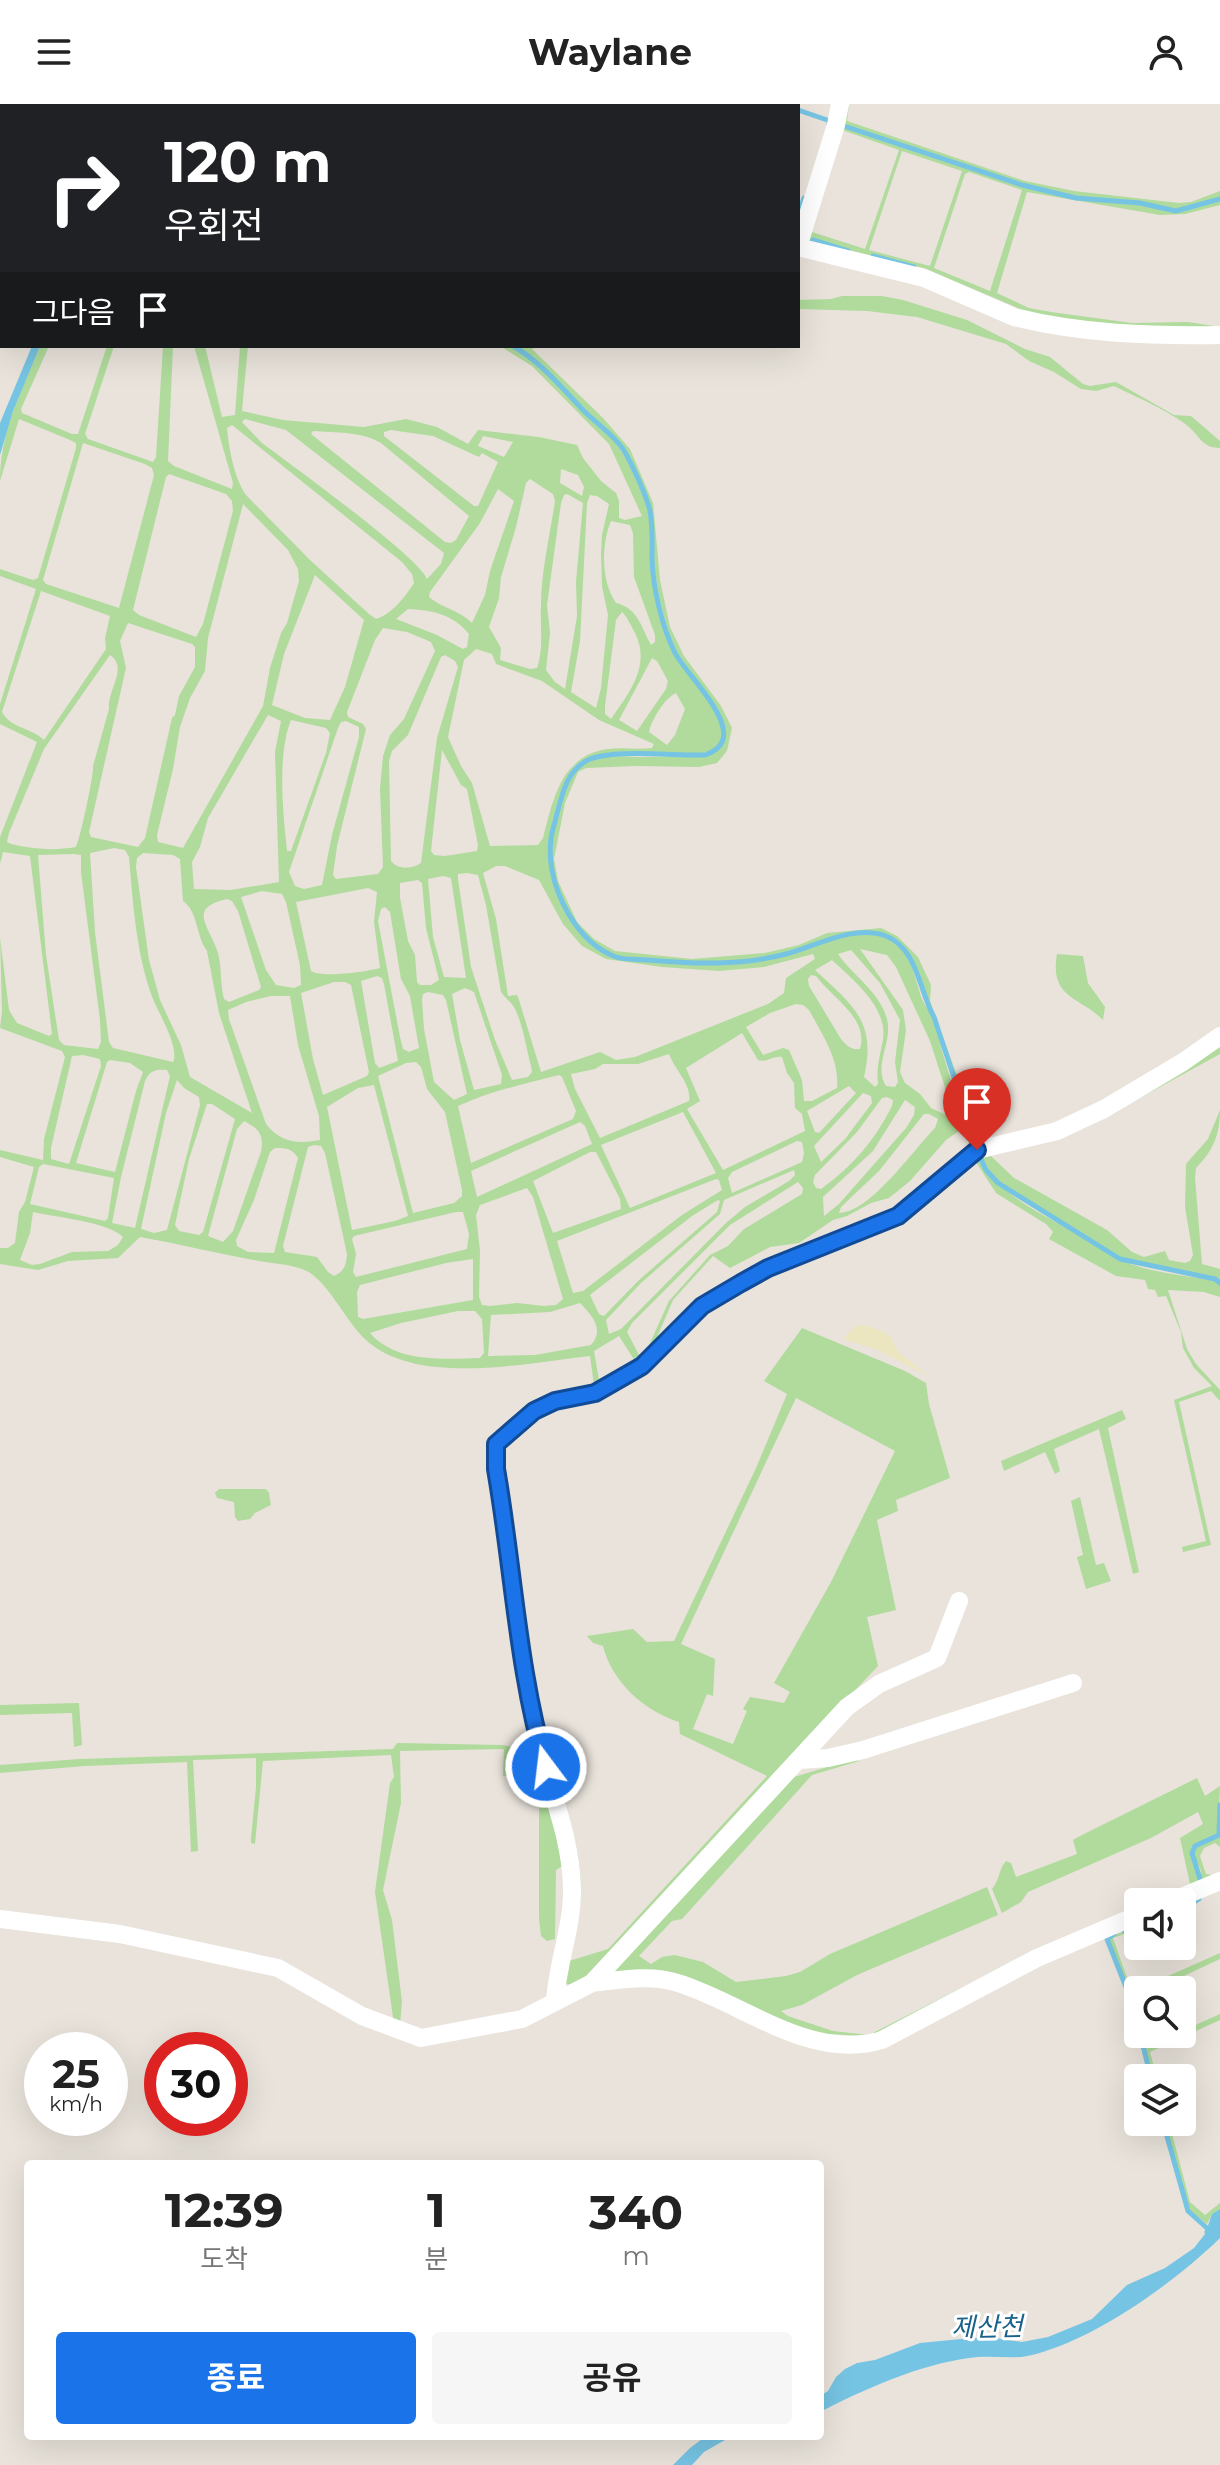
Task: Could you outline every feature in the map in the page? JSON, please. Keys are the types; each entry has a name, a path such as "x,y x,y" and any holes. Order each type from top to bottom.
{"street":[{"path":"800,241 840,104"},
{"path":"800,247 924,278 1030,321 1120,334 1220,335"},
{"path":"555,2002 570,1913 571,1871 561,1817 537,1736 496,1469 496,1444 534,1411 555,1401 595,1393 642,1366 702,1306 754,1276 898,1216 977,1150 1057,1131 1104,1109 1220,1036"},
{"path":"0,1919 120,1934 278,1968 362,2016 421,2038 522,2019 592,1983 847,1707 879,1684 937,1658 959,1601"},
{"path":"799,1760 828,1758 863,1750 1073,1683"},
{"path":"1196,1891 1220,1881"},
{"path":"592,1983 638,1978 677,1983 796,2033 830,2043 857,2046 889,2036 1037,1958 1124,1921"}],"green space":[{"path":"844,104 849,104 847,121 1025,181 1074,191 1179,203 1191,202 1220,191 1220,198 1176,209 1076,196 1023,184 844,127 1022,186 1076,199 1176,212 1220,201 1220,205 1185,214 1160,215 1027,192 997,293 1029,308 1051,312 1132,323 1188,322 1220,327 1184,334 1021,316 810,243 807,234","holes":["842,130 899,150 865,249 812,232","902,151 962,171 930,266 869,250","969,172 1022,190 990,291 934,268 965,174","814,241 924,268 1025,311"]},
{"path":"882,296 967,320 1025,349 1050,357 1083,384 1090,386 1116,382 1174,415 1191,416 1220,441 1220,448 1206,444 1189,427 1163,410 1114,386 1096,391 1081,389 1029,361 1006,344 917,317 867,311 800,309 800,300"},
{"path":"39,348 48,348 21,409 22,413 78,434 106,348 113,348 85,434 88,439 153,462 156,457 163,348 173,348 168,461 232,489 233,483 195,348 205,348 222,417 235,415 240,348 248,348 242,411 283,420 364,427 406,419 437,427 468,444 478,430 577,445 601,481 616,493 619,518 625,520 642,516 609,444 532,366 503,348 514,348 526,355 610,435 633,471 648,511 654,582 668,639 678,660 713,707 722,732 721,744 707,752 689,755 609,753 576,765 562,791 551,836 553,879 565,911 574,926 599,949 630,960 731,963 766,960 849,936 876,935 888,939 902,950 911,965 922,999 933,1018 953,1086 977,1145 940,1029 981,1142 998,1143 969,1153 949,1171 971,1148 965,1134 959,1131 946,1140 910,1181 889,1198 833,1220 799,1243 770,1247 730,1268 713,1256 673,1300 649,1356 642,1363 633,1358 619,1336 594,1351 600,1386 590,1391 594,1385 590,1356 505,1366 443,1368 388,1354 366,1340 315,1277 307,1271 289,1266 140,1237 118,1258 68,1261 38,1270 0,1264 0,1248 8,1248 15,1243 19,1212 25,1202 34,1167 0,1157 0,1150 43,1160 44,1139 65,1057 62,1051 0,1028 0,937 9,1010 17,1023 49,1036 52,1034 30,856 3,852 0,864 0,837 37,742 0,724 0,704 36,589 0,576 0,569 33,580 38,578 76,448 76,443 19,419 0,481 4,445 19,395","holes":["245,419 286,430 444,553 441,564 427,579 402,551 379,532 262,443 242,422","232,425 402,562 412,574 414,583 407,594 382,617 376,619 369,614 246,495 238,480 227,428","391,430 433,436 479,457 482,453 498,462 478,506 474,506 384,436 384,432","313,431 348,433 381,443 469,516 456,540 445,542 311,434","483,436 513,442 504,457 478,446","83,443 145,464 152,468 154,475 119,608 46,584 43,580","561,469 578,475 584,487 582,496 560,483","169,474 226,494 232,501 233,511 203,624 196,637 133,610","530,479 553,494 555,501 542,580 541,645 537,668 530,669 500,660 501,648 489,627 499,598 501,577 526,483","498,489 514,501 485,595 472,623 429,597 480,523","567,494 583,503 576,582 577,616 565,689 546,670 550,633 547,605 561,503","590,495 609,504 601,553 602,586 608,615 596,708 571,692 580,641 587,503","243,504 288,550 298,569 299,581 270,668 263,706 183,848 158,842 157,835 180,727 190,698 205,671 208,638","611,521 630,525 634,577 655,635 655,642 651,645 634,614 616,603 605,574 604,552","315,575 364,620 345,687 330,720 305,718 272,705 284,654","41,591 110,616 106,649 44,740 10,721 2,712","408,609 441,614 469,634 467,647 463,649 396,619","622,612 635,633 641,656 636,678 611,719 605,714 605,706 616,620","128,623 192,644 195,647 195,667 179,696 172,718 145,838 138,847 91,837 89,832 126,668 120,641","383,628 407,632 431,642 435,651 404,719 390,735 383,756 380,789 383,867 378,874 336,879 333,875 337,846 366,729 363,724 348,717 347,712 375,640","476,649 492,654 496,664 542,681 599,720 654,744 652,748 608,749 579,760 562,782 538,845 490,846 472,783 448,737 464,660","110,655 118,666 118,673 93,766 76,847 52,849 7,842 9,833 44,749","445,655 458,667 437,738 421,863 405,868 391,861 389,761 392,751 408,735 441,657","652,658 668,681 666,689 637,731 619,720","676,693 685,709 675,735 667,745 649,732 667,700","268,715 281,721 275,752 279,882 231,890 194,889 192,862 208,818","291,720 326,728 330,733 326,753 291,851 287,851 282,784 284,750","346,721 359,727 359,737 332,835 322,885 304,889 295,886 289,872 338,728 341,722","442,750 461,785 467,789 477,851 445,856 434,855 431,851","114,848 125,850 129,857 143,964 153,999 174,1048 173,1062 113,1048 109,1042 95,932 90,853","143,853 173,855 180,859 183,901 192,911 207,951 219,1013 252,1113 190,1077 181,1045 160,1000 149,960 136,867 137,858","38,855 81,855 100,1020 101,1042 98,1049 64,1045 59,1040 46,955","496,866 505,866 539,880 563,924 582,946 606,959 719,971 764,967 813,954 815,959 786,978 784,993 768,1004 635,1057 616,1060 600,1052 541,1072 517,995 508,996 496,919 483,873","458,874 478,875 501,992 514,1007 522,1028 532,1072 528,1077 512,1080 471,967","451,878 466,978 444,977 433,937 428,879","418,880 422,883 426,928 439,980 431,985 417,982 415,955 408,941 400,883","368,888 377,892 374,922 380,968 324,974 311,971 296,902","262,891 282,894 300,965 301,985 294,988 276,985 266,970 241,897","227,899 232,901 238,911 261,987 259,990 229,1002 224,999 218,953 204,920 207,908","385,907 390,912 401,979 410,996 419,1048 409,1052 403,1049 378,921 381,909","860,949 887,955 896,967 930,1041 954,1115 950,1117 931,1108 920,1094 905,1083 900,1072 906,1030 903,1010","851,950 880,983 900,1020 895,1062 898,1082 895,1087 886,1086 883,1078 882,1062 888,1036 884,1009 838,954","832,960 875,1005 883,1028 878,1084 875,1087 864,1077 867,1042 859,1016 815,970","811,975 816,976 854,1018 861,1038 860,1049 852,1048 841,1039 809,986","377,976 382,978 398,1061 379,1068 375,1063 361,981","334,982 351,985 369,1072 367,1076 323,1095 301,993","465,988 474,992 502,1075 501,1084 474,1090 460,1040 452,994","428,992 443,995 446,1000 467,1094 454,1100 434,1082 424,1029 422,999 423,994","271,996 290,996 298,1045 319,1116 320,1140 290,1141 266,1124 228,1010","796,1004 803,1005 809,1010 829,1048 836,1067 837,1088 812,1101 804,1101 802,1080 789,1050 783,1048 763,1055 746,1027 770,1013","742,1033 758,1060 782,1057 794,1083 795,1108 802,1114 805,1131 723,1170 687,1109 700,1101 686,1068","669,1054 686,1083 689,1101 600,1138 575,1089 571,1074 603,1064 638,1064","72,1056 100,1059 101,1066 69,1164 51,1159","107,1062 130,1063 143,1072 115,1172 76,1163","416,1062 421,1067 427,1089 445,1112 462,1190 462,1196 454,1203 413,1213 378,1076 406,1063","167,1070 170,1076 135,1228 112,1223 145,1081 151,1072","559,1075 576,1111 573,1119 471,1163 458,1106 495,1092","177,1080 199,1097 200,1105 167,1230 154,1233 141,1229 166,1113","374,1085 408,1216 352,1230 327,1107 358,1088","849,1086 856,1093 819,1133 815,1132 807,1111","863,1093 871,1096 872,1103 845,1139 821,1162 814,1146","882,1098 893,1100 885,1118 853,1162 821,1189 816,1188 813,1182 815,1175 857,1132","905,1100 915,1107 906,1128 839,1204 824,1216 823,1197 873,1151","207,1104 212,1104 235,1119 203,1232 199,1235 179,1231 175,1225 189,1159","683,1112 716,1173 630,1208 601,1145","924,1114 938,1119 935,1128 891,1178 864,1202 839,1213 841,1207 879,1171","244,1121 260,1134 261,1152 233,1231 223,1242 208,1236 237,1129","580,1122 585,1126 592,1144 477,1197 471,1171","797,1141 802,1142 802,1162 732,1193 728,1178 732,1172","314,1145 321,1146 325,1153 347,1254 341,1272 334,1276 317,1257 285,1252 283,1246 308,1147","275,1148 288,1149 298,1158 274,1253 248,1252 237,1246 236,1240 270,1152","590,1152 596,1152 620,1199 621,1209 553,1233 533,1181","43,1164 114,1178 105,1221 30,1204 39,1167","794,1170 795,1175 789,1181 745,1207 726,1223 621,1329 609,1334 606,1320 641,1283 720,1214 724,1200","716,1179 722,1190 682,1215 583,1291 573,1293 557,1241","798,1182 803,1188 802,1194 744,1229 728,1246 710,1255 669,1301 646,1352 639,1355 627,1332 632,1323 730,1225","527,1188 533,1197 563,1299 556,1305 517,1303 490,1306 482,1305 479,1297 480,1251 476,1215 480,1205","720,1201 717,1212 639,1280 604,1316 599,1314 590,1295 692,1216","33,1212 106,1227 123,1237 118,1245 108,1251 72,1252 32,1265 20,1260 30,1233","463,1212 469,1234 467,1249 356,1277 353,1272 356,1254 354,1236","473,1259 473,1300 363,1319 358,1317 357,1292 360,1285","580,1303 597,1328 591,1345 535,1355 488,1356 491,1315 550,1312","458,1311 475,1311 482,1319 484,1353 480,1358 451,1359 393,1350 370,1333"]},
{"path":"518,348 535,348 532,349 603,418 630,449 653,503 660,580 670,627 684,656 721,706 732,728 727,751 717,763 699,767 586,768 578,772 565,803 554,859 558,881 577,922 594,939 615,951 692,959 765,953 799,945 827,933 881,928 897,936 918,957 931,985 930,1001 934,1012 906,951 898,942 874,932 848,933 765,957 716,961 666,960 611,953 588,938 571,916 555,876 552,843 562,801 573,775 586,763 607,757 705,756 720,747 725,735 723,721 715,706 682,661 671,639 657,582 651,512 644,488 629,457 617,439 553,376"},
{"path":"1057,954 1083,956 1088,983 1105,1007 1103,1020 1062,989 1056,969"},
{"path":"1220,1039 1220,1054 1085,1128 992,1152 991,1156 1014,1178 1107,1230 1132,1252 1144,1257 1165,1251 1169,1260 1185,1263 1193,1255 1185,1207 1186,1164 1208,1139 1220,1110 1214,1142 1196,1168 1195,1178 1202,1264 1220,1269 1220,1281 1121,1258 999,1182 979,1156 988,1171 999,1184 1013,1196 1119,1259 1145,1268 1220,1284 1220,1297 1204,1292 1168,1290 1187,1349 1220,1390 1220,1401 1211,1391 1179,1402 1211,1545 1183,1552 1182,1547 1206,1541 1174,1400 1212,1386 1194,1368 1183,1348 1181,1332 1166,1296 1158,1297 1155,1290 1148,1289 1145,1280 1116,1276 1049,1239 1053,1232 1046,1224 996,1193 974,1159 891,1226 882,1229 902,1217 979,1153 1047,1136 1091,1119"},
{"path":"878,1231 817,1254 735,1291 775,1269"},
{"path":"802,1328 905,1371 926,1383 950,1478 896,1500 898,1511 877,1520 896,1610 867,1617 878,1666 582,1980 568,1984 564,1982 578,1897 541,1735 524,1627 546,1739 578,1853 580,1906 569,1961 608,1949 767,1776 680,1734 679,1722 654,1711 631,1693 614,1672 603,1646 593,1643 587,1636 633,1629 647,1642 674,1641 756,1468 787,1394 764,1381","holes":["796,1398 895,1451 831,1582 774,1683 790,1692 784,1703 750,1697 743,1709 747,1711 733,1744 693,1729 707,1694 713,1696 715,1659 681,1644"]},
{"path":"1122,1410 1126,1419 1108,1428 1139,1572 1133,1574 1099,1429 1054,1449 1060,1471 1055,1474 1045,1452 1004,1471 1001,1461"},
{"path":"219,1489 266,1489 271,1505 250,1519 238,1521 234,1502 217,1498 215,1493"},
{"path":"1080,1497 1096,1565 1104,1563 1111,1581 1086,1589 1077,1557 1083,1555 1071,1501"},
{"path":"79,1703 82,1745 74,1747 72,1713 0,1715 0,1705"},
{"path":"397,1743 501,1745 537,1750 567,1863 556,1870 555,1939 547,1941 541,1936 539,1918 539,1798 526,1777 503,1776 504,1749 400,1751 401,1803 383,1890 392,1920 402,2002 400,2025 394,2024 375,1892 390,1783 394,1777 391,1755 263,1761 255,1844 251,1843 251,1838 256,1758 193,1760 198,1851 191,1852 187,1762 0,1773 0,1765 80,1759 393,1749"},
{"path":"857,1758 859,1761 812,1775 682,1919 672,1921 639,1956 651,1964 662,1957 675,1955 703,1962 736,1982 786,1976 987,1887 998,1915 857,1975 802,2005 781,2011 833,2031 869,2035 1018,1959 878,2037 813,2033 758,2011 609,1974 794,1777"},
{"path":"1197,1778 1205,1796 1220,1786 1218,1834 1194,1845 1190,1853 1200,1881 1201,1871 1193,1853 1196,1848 1220,1836 1220,1847 1215,1843 1204,1848 1200,1856 1206,1874 1213,1875 1188,1888 1180,1888 1190,1884 1180,1838 1203,1824 1198,1812 1151,1838 1028,1892 1021,1902 1002,1913 992,1889 1006,1861 1011,1863 1016,1877 1077,1854 1073,1840"},
{"path":"1124,1931 1113,1938 1126,1976 1124,1985 1108,1939"},
{"path":"1220,1953 1220,1959 1184,1976 1168,1976"},
{"path":"1220,2014 1220,2020 1196,2031 1196,2025"},
{"path":"1144,2048 1159,2048 1150,2052 1153,2064 1148,2064"},
{"path":"1168,2136 1173,2136 1190,2202 1205,2215 1220,2203 1220,2209 1212,2214 1207,2224 1189,2210"}],"sand":[{"path":"857,1325 884,1332 892,1339 897,1351 930,1377 878,1350 843,1339"}],"water":[{"path":"31,348 39,348 13,411 0,455 0,423"},
{"path":"1220,2209 1220,2238 1158,2290 1084,2335 1028,2356 977,2357 931,2366 873,2387 824,2410 824,2394 836,2377 857,2363 875,2360 920,2343 971,2338 1022,2342 1048,2337 1092,2319 1127,2285 1165,2268 1194,2248 1205,2234 1212,2214"},
{"path":"701,2440 725,2440 704,2452 692,2465 673,2465"}],"waterway":[{"path":"800,111 830,121 829,124"},
{"path":"844,126 1022,185 1076,198 1140,203 1176,211 1220,199"},
{"path":"800,210 804,198"},
{"path":"813,240 848,251"},
{"path":"873,256 914,267"},
{"path":"516,348 551,376 615,439 627,455 650,511 654,582 666,631 675,653 714,707 724,735 719,747 705,755 614,754 590,759 574,771 562,796 550,847 555,881 568,913 594,945 608,954 627,959 734,962 769,958 848,934 861,933 874,933 897,942 911,960 934,1017 976,1144"},
{"path":"979,1155 986,1170 998,1183 1120,1259 1215,1279 1220,1283"},
{"path":"1200,1879 1192,1853 1195,1846 1219,1835 1220,1805"},
{"path":"1114,1934 1107,1939 1124,1982"},
{"path":"1144,2048 1148,2064"},
{"path":"1167,2136 1188,2211 1208,2229 1207,2232"}],"route":[{"path":"546,1767 528,1682 496,1469 496,1444 534,1411 555,1401 595,1393 642,1366 702,1306 741,1283 768,1268 898,1216 977,1150"}],"water label":[{"name":"제산천","path":"987,2327"}]}
